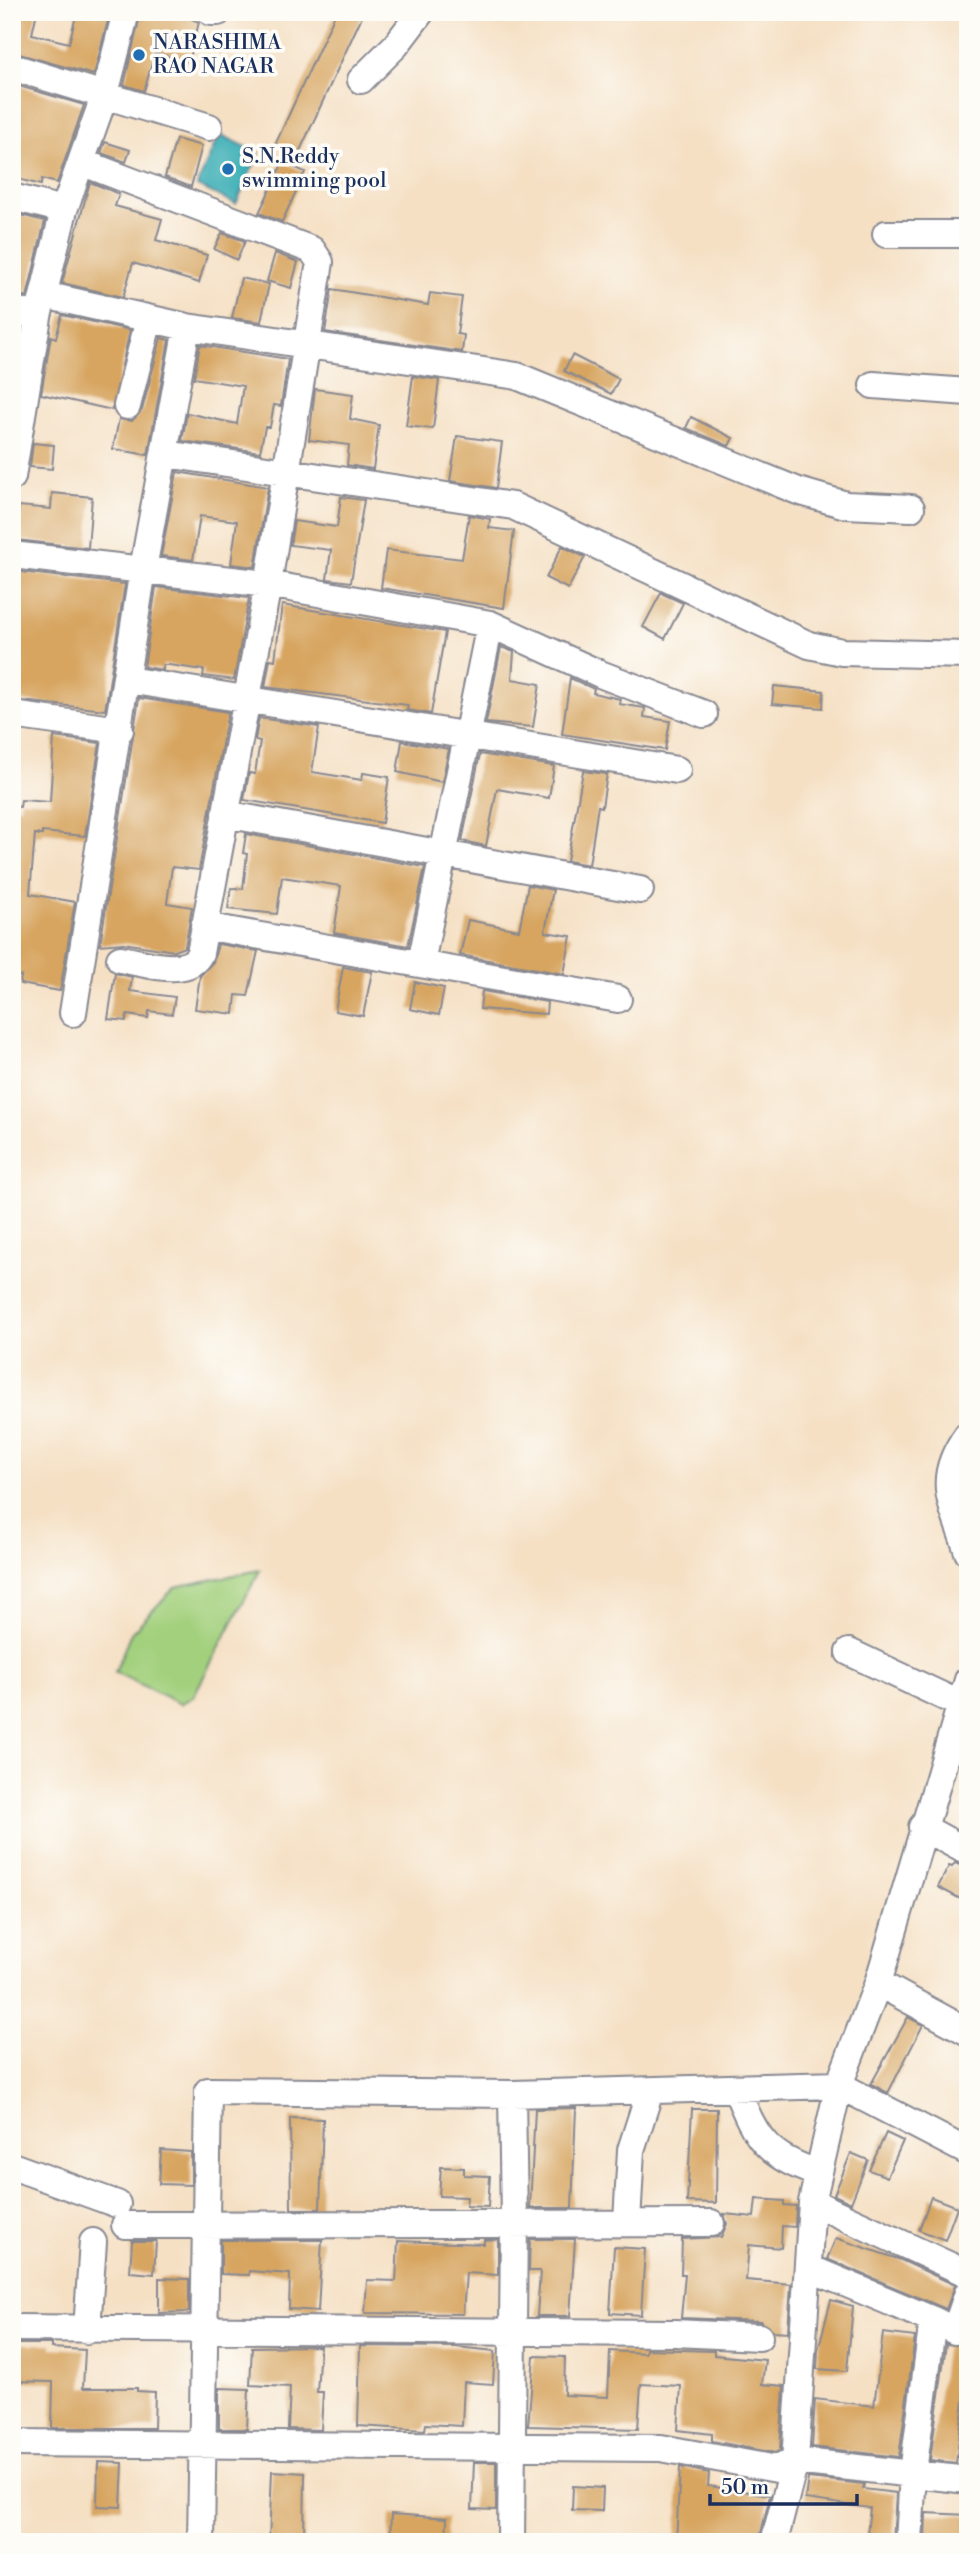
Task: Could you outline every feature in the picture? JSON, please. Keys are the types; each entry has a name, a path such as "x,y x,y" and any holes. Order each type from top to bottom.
{"street":[{"path":"12,477 41,306 64,210 105,94 126,12"},
{"path":"211,12 218,12"},
{"path":"361,80 396,45 421,12"},
{"path":"12,67 209,127"},
{"path":"80,162 312,250 320,262 268,584 200,953 191,965 183,968 120,959"},
{"path":"12,197 64,210"},
{"path":"886,234 968,234"},
{"path":"12,309 41,306 149,319 517,376 798,491 846,505 911,508"},
{"path":"127,406 149,319"},
{"path":"73,1013 144,569 187,327"},
{"path":"873,385 968,393"},
{"path":"166,454 513,506 809,645 842,652 968,655"},
{"path":"12,555 268,584 490,624 600,674 704,714"},
{"path":"421,963 490,624"},
{"path":"128,680 677,770"},
{"path":"12,715 120,730"},
{"path":"225,814 640,890"},
{"path":"205,926 618,999"},
{"path":"964,1526 947,1486 947,1471 955,1452 968,1434"},
{"path":"774,2542 795,2461 812,2202 817,2173 839,2085 877,1983 922,1827 966,1697 849,1652"},
{"path":"922,1827 968,1852"},
{"path":"877,1983 968,2032"},
{"path":"201,2542 208,2091 512,2094 839,2085 968,2152"},
{"path":"736,2089 756,2135 784,2161 817,2173"},
{"path":"627,2222 631,2150 650,2091"},
{"path":"511,2542 514,2221 512,2094"},
{"path":"12,2166 121,2214 206,2224 514,2221 711,2223"},
{"path":"812,2202 968,2274"},
{"path":"87,2330 93,2242"},
{"path":"809,2268 952,2331"},
{"path":"909,2542 913,2472 952,2331 968,2293"},
{"path":"12,2328 759,2337"},
{"path":"12,2443 661,2448 777,2469 795,2461 913,2472 967,2472"}],"green space":[{"path":"260,1570 193,1697 180,1704 115,1672 131,1633 175,1587"}],"water":[{"name":"S.N.Reddy swimming pool","path":"219,134 259,153 236,204 197,186"}],"building":[{"path":"12,12 37,12 32,34 69,43 77,12 110,12 94,75 12,52"},
{"path":"141,12 174,12 199,22 189,62 155,53 144,91 124,85"},
{"path":"336,12 364,12 298,155 275,145"},
{"path":"12,84 84,105 57,183 42,179 41,185 18,179 19,175 12,173"},
{"path":"176,139 202,146 191,187 165,177"},
{"path":"105,142 130,150 126,162 101,153"},
{"path":"283,162 305,172 282,222 259,213"},
{"path":"90,182 119,194 115,206 162,219 156,240 207,255 199,283 133,263 123,297 62,283"},
{"path":"12,213 45,221 27,297 12,294"},
{"path":"222,233 245,241 237,260 214,249"},
{"path":"275,253 298,262 291,288 267,281"},
{"path":"241,278 269,284 261,322 232,318"},
{"path":"332,289 428,305 430,293 462,297 457,334 464,335 462,352 325,332"},
{"path":"62,315 130,330 112,410 41,394 51,336 56,338"},
{"path":"161,338 169,340 148,455 113,449 119,419 132,421 142,410"},
{"path":"200,345 288,359 281,406 274,405 270,427 265,427 260,452 182,441 187,413 237,424 243,386 194,378"},
{"path":"572,355 619,379 611,394 564,371"},
{"path":"413,376 439,380 433,429 406,426"},
{"path":"315,389 353,394 350,419 379,425 373,469 347,465 349,445 309,440"},
{"path":"691,417 733,438 729,446 686,428"},
{"path":"457,436 502,442 496,488 450,481"},
{"path":"33,443 54,445 52,469 30,467"},
{"path":"177,472 268,487 255,567 231,564 237,521 200,516 193,560 161,556"},
{"path":"52,493 92,497 88,548 16,540 19,506 51,509"},
{"path":"341,497 364,500 351,582 327,579 331,550 290,545 294,521 337,527"},
{"path":"469,515 490,519 489,528 514,531 504,608 381,588 386,550 462,559"},
{"path":"562,546 585,557 568,589 546,578"},
{"path":"12,571 125,584 105,710 12,700"},
{"path":"156,587 249,598 234,680 203,676 204,670 169,665 163,665 163,670 144,667"},
{"path":"661,593 683,603 665,639 643,627"},
{"path":"282,605 445,632 431,714 407,710 408,705 265,687 270,659 275,660"},
{"path":"501,647 514,652 512,679 540,684 533,727 486,723"},
{"path":"570,678 594,689 593,693 620,699 619,704 645,708 644,717 670,721 665,750 562,734"},
{"path":"774,686 824,691 823,708 772,704"},
{"path":"139,698 228,712 199,870 172,867 167,903 192,907 185,947 174,951 123,943 100,945"},
{"path":"259,718 319,727 312,772 362,780 363,773 389,777 382,823 244,800 249,773 255,774 260,741 255,740"},
{"path":"54,737 100,743 85,836 42,832 42,835 35,834 30,894 75,902 60,991 20,984 21,976 12,975 12,806 20,807 21,800 50,802"},
{"path":"402,741 449,749 442,782 397,772"},
{"path":"480,754 554,766 549,798 497,789 486,846 462,841"},
{"path":"583,771 607,774 602,807 598,806 589,865 567,861"},
{"path":"246,834 425,867 408,946 334,933 341,886 282,877 277,914 228,909 231,888 243,889"},
{"path":"528,885 553,890 545,932 571,936 564,974 460,955 468,920 519,930"},
{"path":"218,944 258,951 248,996 236,995 234,1014 195,1009 200,976 213,962"},
{"path":"343,967 372,972 363,1016 335,1011"},
{"path":"115,973 132,977 130,991 175,997 172,1014 149,1011 148,1018 127,1015 126,1021 108,1019"},
{"path":"415,982 444,988 439,1015 410,1009"},
{"path":"482,991 547,1002 546,1014 480,1009"},
{"path":"955,1863 968,1868 968,1903 938,1887 949,1866 952,1867"},
{"path":"908,2017 923,2025 888,2093 871,2084"},
{"path":"576,2108 572,2208 530,2208 535,2109"},
{"path":"692,2109 717,2109 716,2203 687,2202"},
{"path":"290,2118 323,2119 320,2209 291,2209"},
{"path":"886,2133 903,2141 887,2177 869,2170"},
{"path":"161,2150 191,2152 191,2185 159,2184"},
{"path":"851,2153 868,2160 851,2203 834,2195"},
{"path":"441,2167 464,2168 464,2175 490,2176 488,2207 466,2206 467,2197 439,2196"},
{"path":"931,2197 957,2207 945,2240 919,2230"},
{"path":"756,2199 784,2201 784,2205 796,2206 795,2227 782,2226 781,2248 749,2245 746,2280 791,2284 788,2332 773,2331 760,2321 681,2318 685,2274 681,2274 682,2239 721,2237 727,2224 724,2214 754,2217"},
{"path":"836,2238 901,2260 955,2285 946,2309 827,2259"},
{"path":"498,2239 498,2275 466,2273 463,2314 365,2313 367,2280 396,2281 398,2241 484,2244 484,2240"},
{"path":"530,2239 575,2239 570,2316 537,2316 540,2271 529,2271"},
{"path":"221,2240 322,2240 318,2311 289,2309 290,2274 249,2271 249,2275 221,2274"},
{"path":"132,2241 156,2241 154,2274 130,2272"},
{"path":"614,2247 645,2249 641,2315 610,2313"},
{"path":"159,2278 189,2279 189,2312 159,2313"},
{"path":"831,2300 853,2306 847,2371 817,2369 818,2350"},
{"path":"883,2333 915,2337 899,2457 812,2447 815,2399 874,2406"},
{"path":"12,2344 52,2344 52,2348 85,2350 83,2388 137,2388 137,2391 155,2392 154,2428 52,2428 53,2382 12,2381"},
{"path":"946,2344 968,2346 956,2463 930,2460"},
{"path":"320,2346 317,2392 323,2392 321,2430 288,2429 290,2387 250,2385 252,2347"},
{"path":"360,2346 456,2347 495,2351 493,2384 464,2382 462,2426 426,2424 425,2430 358,2426"},
{"path":"646,2349 714,2351 714,2355 765,2360 762,2384 784,2386 780,2450 775,2453 712,2441 712,2434 678,2430 681,2386 641,2384 638,2429 528,2426 534,2356 565,2357 564,2395 608,2397 610,2351 645,2353"},
{"path":"219,2388 249,2389 247,2429 219,2429"},
{"path":"98,2462 123,2463 121,2507 97,2506"},
{"path":"474,2462 496,2462 496,2510 472,2509"},
{"path":"680,2467 709,2473 708,2486 770,2495 759,2542 676,2542"},
{"path":"272,2471 305,2473 304,2542 269,2542"},
{"path":"808,2478 864,2484 863,2489 896,2493 893,2542 866,2542 870,2508 805,2499"},
{"path":"573,2486 603,2488 602,2511 572,2510"},
{"path":"926,2513 968,2515 968,2542 925,2542"},
{"path":"391,2514 447,2518 446,2542 390,2542"}],"place":[{"name":"NARASHIMA RAO NAGAR","path":"139,55"},
{"name":"S.N.Reddy swimming pool","path":"228,169"}]}
